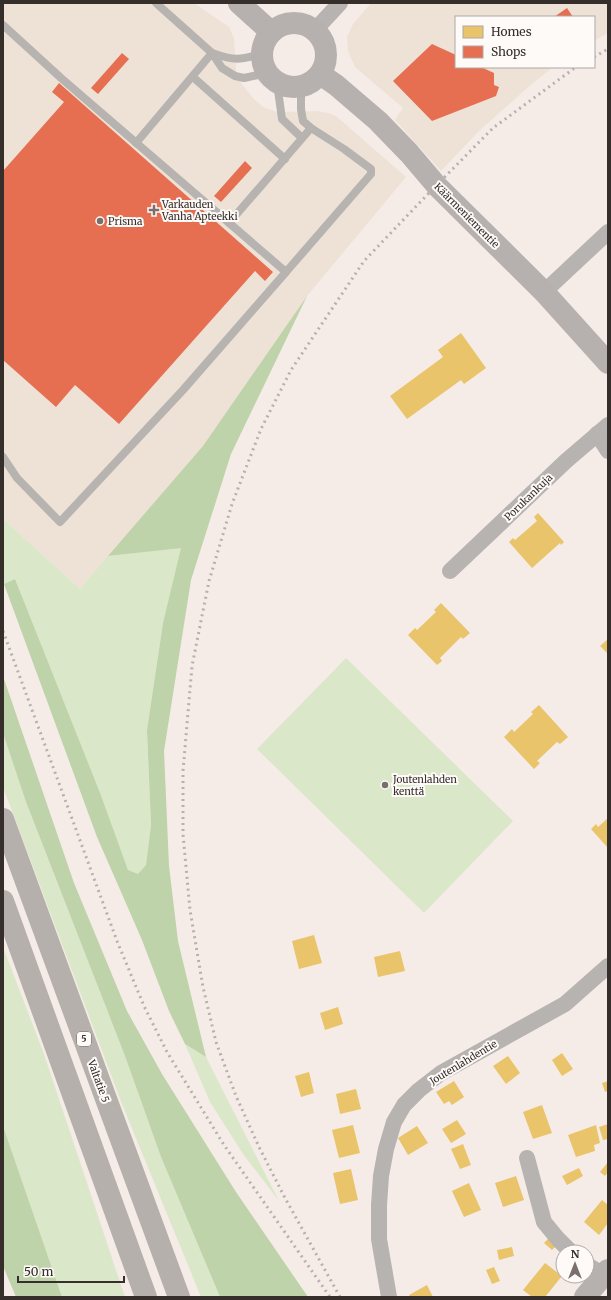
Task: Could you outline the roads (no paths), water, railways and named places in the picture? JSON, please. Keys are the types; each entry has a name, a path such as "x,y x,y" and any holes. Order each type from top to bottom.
{"highway":[{"name":"Valtatie 5","path":"3,819 179,1297"},
{"path":"3,901 146,1297"}],"street":[{"path":"239,3 271,32"},
{"path":"315,30 340,3"},
{"path":"297,22 315,30 321,37 325,46 327,56 325,66 320,74 309,84 293,88 285,86 268,70 264,42 271,32 284,24 297,22"},
{"name":"Käärmeniementie","path":"320,74 336,85 378,121 409,153 437,186 544,292 608,363"},
{"path":"544,292 608,232"},
{"path":"602,430 608,451"},
{"name":"Porukankuja","path":"450,571 566,461 602,430"},
{"name":"Joutenlahdentie","path":"389,1297 378,1239 378,1205 381,1176 386,1150 394,1122 404,1105 419,1090 441,1073 566,1004 608,966"},
{"path":"527,1158 544,1222 564,1244"},
{"path":"585,1297 600,1270"}],"lane":[{"path":"156,3 212,53 222,68 235,76 244,78 268,70"},
{"path":"3,25 136,143 286,272"},
{"path":"212,53 229,59 242,59 268,70"},
{"path":"136,143 212,53"},
{"path":"268,70 282,118 302,138"},
{"path":"193,77 285,159"},
{"path":"3,458 17,478 60,522 183,390 371,174 371,169 302,121 301,87"},
{"path":"229,223 311,128"}],"railway":[{"path":"595,56 608,49"},
{"path":"340,1297 285,1198 259,1147 236,1096 216,1042 203,987 190,910 183,834 183,771 192,666 209,581 232,504 261,429 291,370 364,261 493,128 575,68"},
{"path":"3,631 117,941 144,1006 167,1052 224,1145 330,1297"}],"place":[{"name":"Varkauden Vanha Apteekki","path":"154,210"},
{"name":"Prisma","path":"100,221"},
{"name":"Joutenlahden kenttä","path":"385,785"}]}
